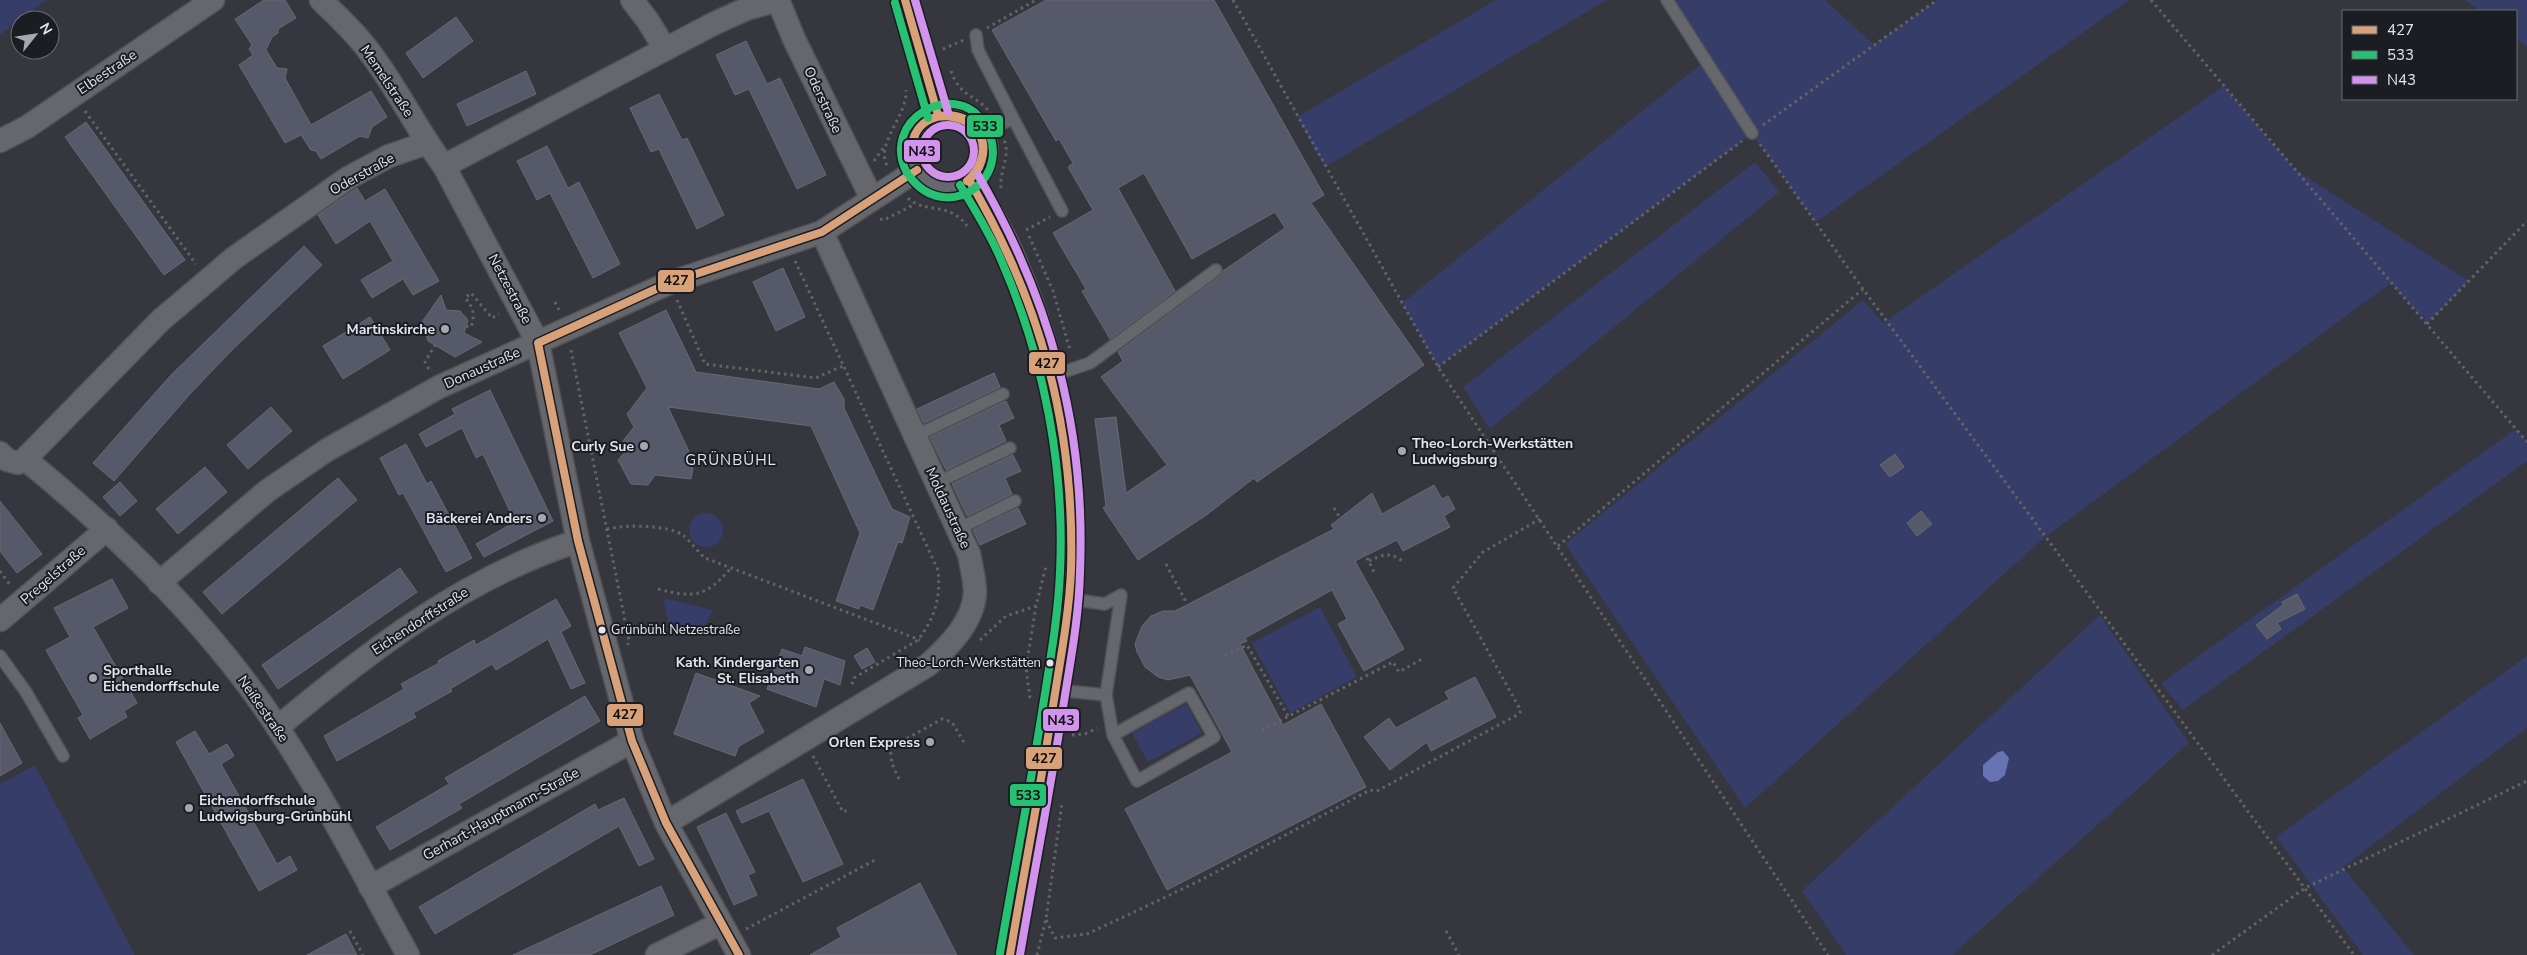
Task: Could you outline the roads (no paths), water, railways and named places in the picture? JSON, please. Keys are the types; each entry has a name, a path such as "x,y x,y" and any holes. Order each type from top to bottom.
{"main road":[{"path":"905,0 938,115"},
{"path":"950,114 963,118 973,125 980,135 984,145 982,164 969,180 958,186 935,185 924,179 912,160 911,148 914,137 923,124 938,115 950,114"},
{"path":"969,180 1016,266 1030,302 1052,376 1068,482 1071,552 1068,599 1056,690 1010,955"}],"street":[{"name":"Elbestraße","path":"0,142 27,127 213,0"},
{"name":"Memelstraße","path":"321,0 368,49 400,96 427,143"},
{"path":"632,0 648,21 665,49"},
{"name":"Oderstraße","path":"444,166 729,17 778,0 806,65 872,199"},
{"path":"427,143 444,166"},
{"name":"Oderstraße","path":"24,459 161,320 234,258 348,178 389,156 427,143"},
{"name":"Netzestraße","path":"444,166 538,342 578,541 632,741 666,823 739,955"},
{"name":"Donaustraße","path":"159,583 267,490 327,450 439,387 669,284 787,242 822,232 917,170"},
{"name":"Moldaustraße","path":"666,823 928,665 950,644 968,616 975,593 969,554 822,232"},
{"path":"0,453 7,460 18,464 24,459"},
{"name":"Neißestraße","path":"24,459 106,529 159,583 222,652 278,727 408,955"},
{"name":"Pregelstraße","path":"0,620 106,529"},
{"name":"Eichendorffstraße","path":"278,727 341,675 418,621 474,586 540,553 578,541"},
{"name":"Gerhart-Hauptmann-Straße","path":"370,887 632,741"},
{"path":"657,955 721,924"}],"lane":[{"path":"1667,0 1752,133"},
{"path":"976,36 978,50 1062,211"},
{"path":"980,135 1013,118"},
{"path":"1052,376 1090,363 1216,270"},
{"path":"915,436 1003,394"},
{"path":"936,483 1010,448"},
{"path":"958,529 1015,502"},
{"path":"1068,599 1105,604 1121,595 1106,695 1113,735 1138,780 1214,737 1190,693 1113,735"},
{"path":"0,656 26,692 63,756"},
{"path":"1056,690 1106,695"}],"place":[{"name":"Martinskirche","path":"445,329"},
{"name":"Curly Sue","path":"644,446"},
{"name":"Theo-Lorch-Werkstätten Ludwigsburg","path":"1402,451"},
{"name":"Bäckerei Anders","path":"542,518"},
{"name":"Grünbühl Netzestraße","path":"602,630"},
{"name":"Theo-Lorch-Werkstätten","path":"1050,663"},
{"name":"Kath. Kindergarten St. Elisabeth","path":"809,670"},
{"name":"Sporthalle Eichendorffschule","path":"93,678"},
{"name":"Orlen Express","path":"930,742"},
{"name":"Eichendorffschule Ludwigsburg-Grünbühl","path":"189,808"}],"district":[{"name":"GRÜNBÜHL","path":"731,460"}]}
